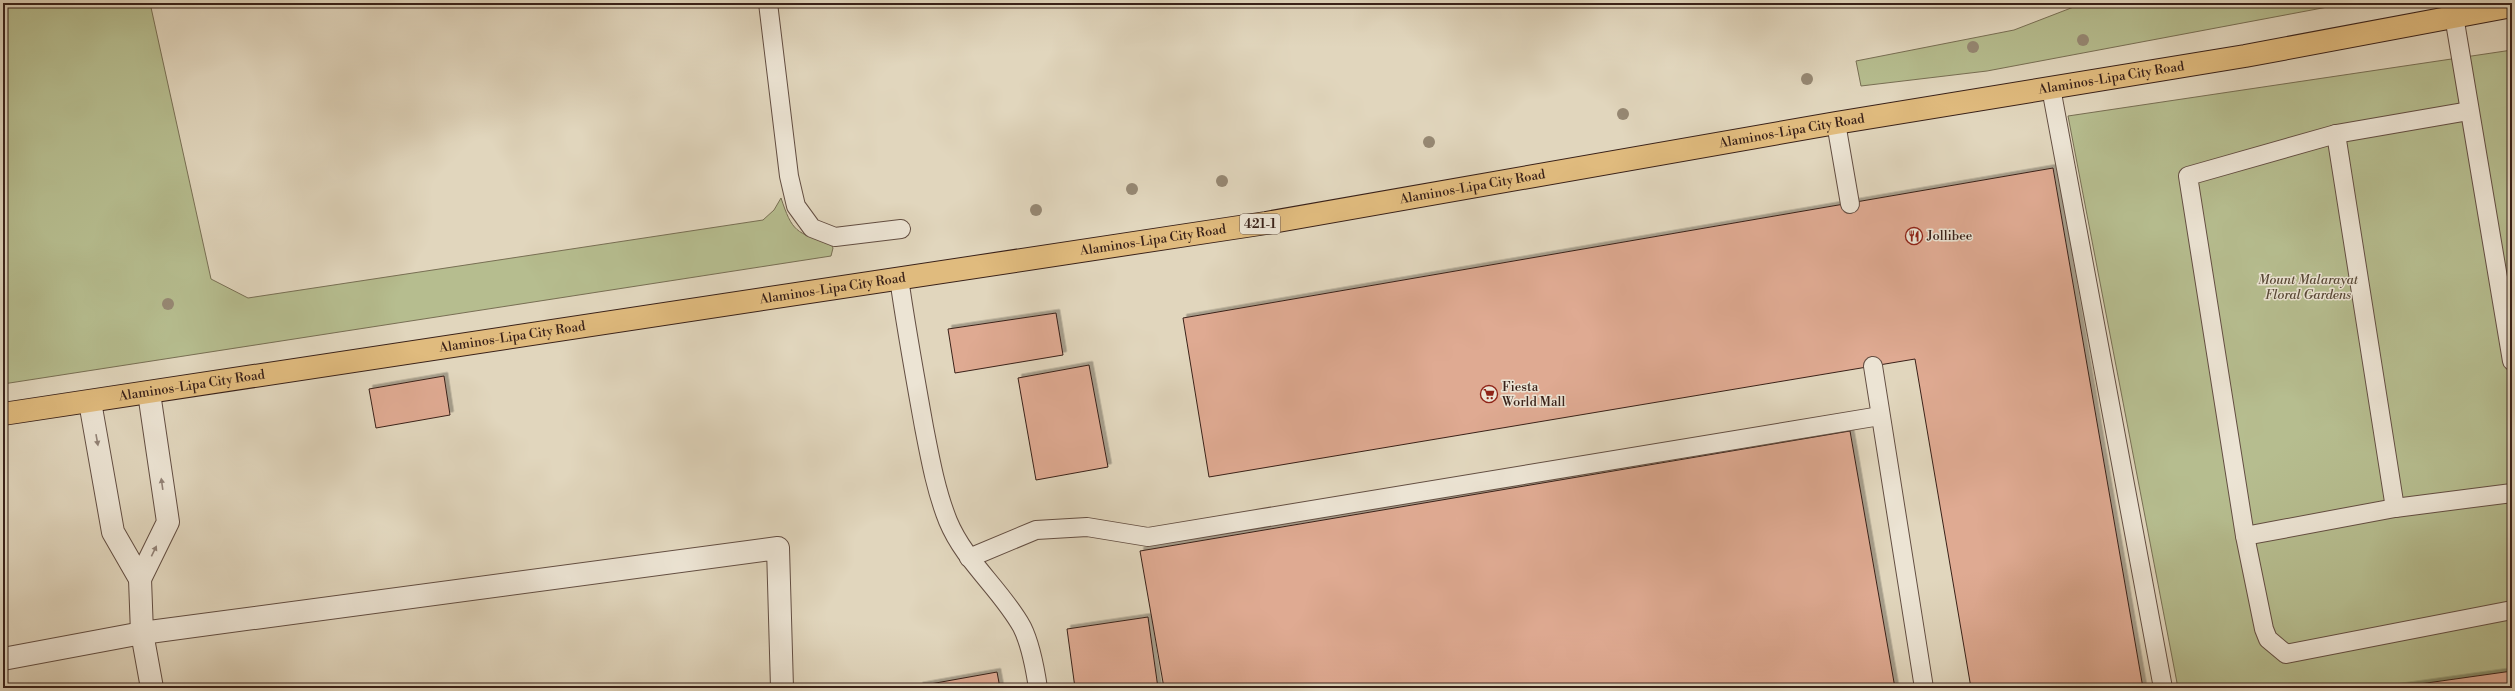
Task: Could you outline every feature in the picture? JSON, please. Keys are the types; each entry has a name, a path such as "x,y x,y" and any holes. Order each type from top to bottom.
{"main road":[{"name":"Alaminos-Lipa City Road","path":"3,414 1266,223 1836,124 2245,56 2512,6"}],"street":[{"path":"140,579 168,522 149,392"},
{"path":"90,402 113,532 140,579 142,633 152,688"},
{"path":"3,659 142,633 778,548 782,688"}],"lane":[{"path":"768,3 789,176 796,206 812,228 835,237 901,229"},
{"path":"2454,16 2512,361"},
{"path":"2051,88 2163,688"},
{"path":"2469,111 2336,134 2188,176 2245,536 2264,629 2268,640 2286,654 2512,610"},
{"path":"1836,124 1850,204"},
{"path":"2336,134 2395,508"},
{"path":"899,278 909,345 933,469 948,521 969,558 1001,596 1022,628 1034,662 1038,688"},
{"path":"1873,366 1924,688"},
{"path":"969,558 1036,530 1086,527 1148,537 1880,416"},
{"path":"2245,536 2395,508 2512,492"}],"green space":[{"path":"3,3 150,3 211,279 248,298 763,220 774,210 781,198 792,224 802,233 830,242 833,248 831,256 3,384"},
{"path":"2084,3 2349,3 1987,71 1861,86 1856,61 2014,30"},
{"name":"Mount Malarayat Floral Gardens","path":"2512,50 2512,675 2404,688 2178,688 2068,116"}],"building":[{"path":"2053,168 2143,688 1971,688 1915,359 1209,477 1183,318"},
{"path":"1056,313 1063,355 955,373 948,329"},
{"path":"1089,365 1108,467 1036,480 1018,378"},
{"path":"444,376 450,415 376,428 369,389"},
{"path":"1850,431 1895,688 1164,688 1140,551"},
{"path":"1148,617 1158,688 1075,688 1067,629"},
{"path":"2512,671 2512,688 2391,688"},
{"path":"997,672 1000,688 920,688 919,686"}],"place":[{"name":"Jollibee","path":"1914,236"},
{"name":"Fiesta World Mall","path":"1489,394"}]}
